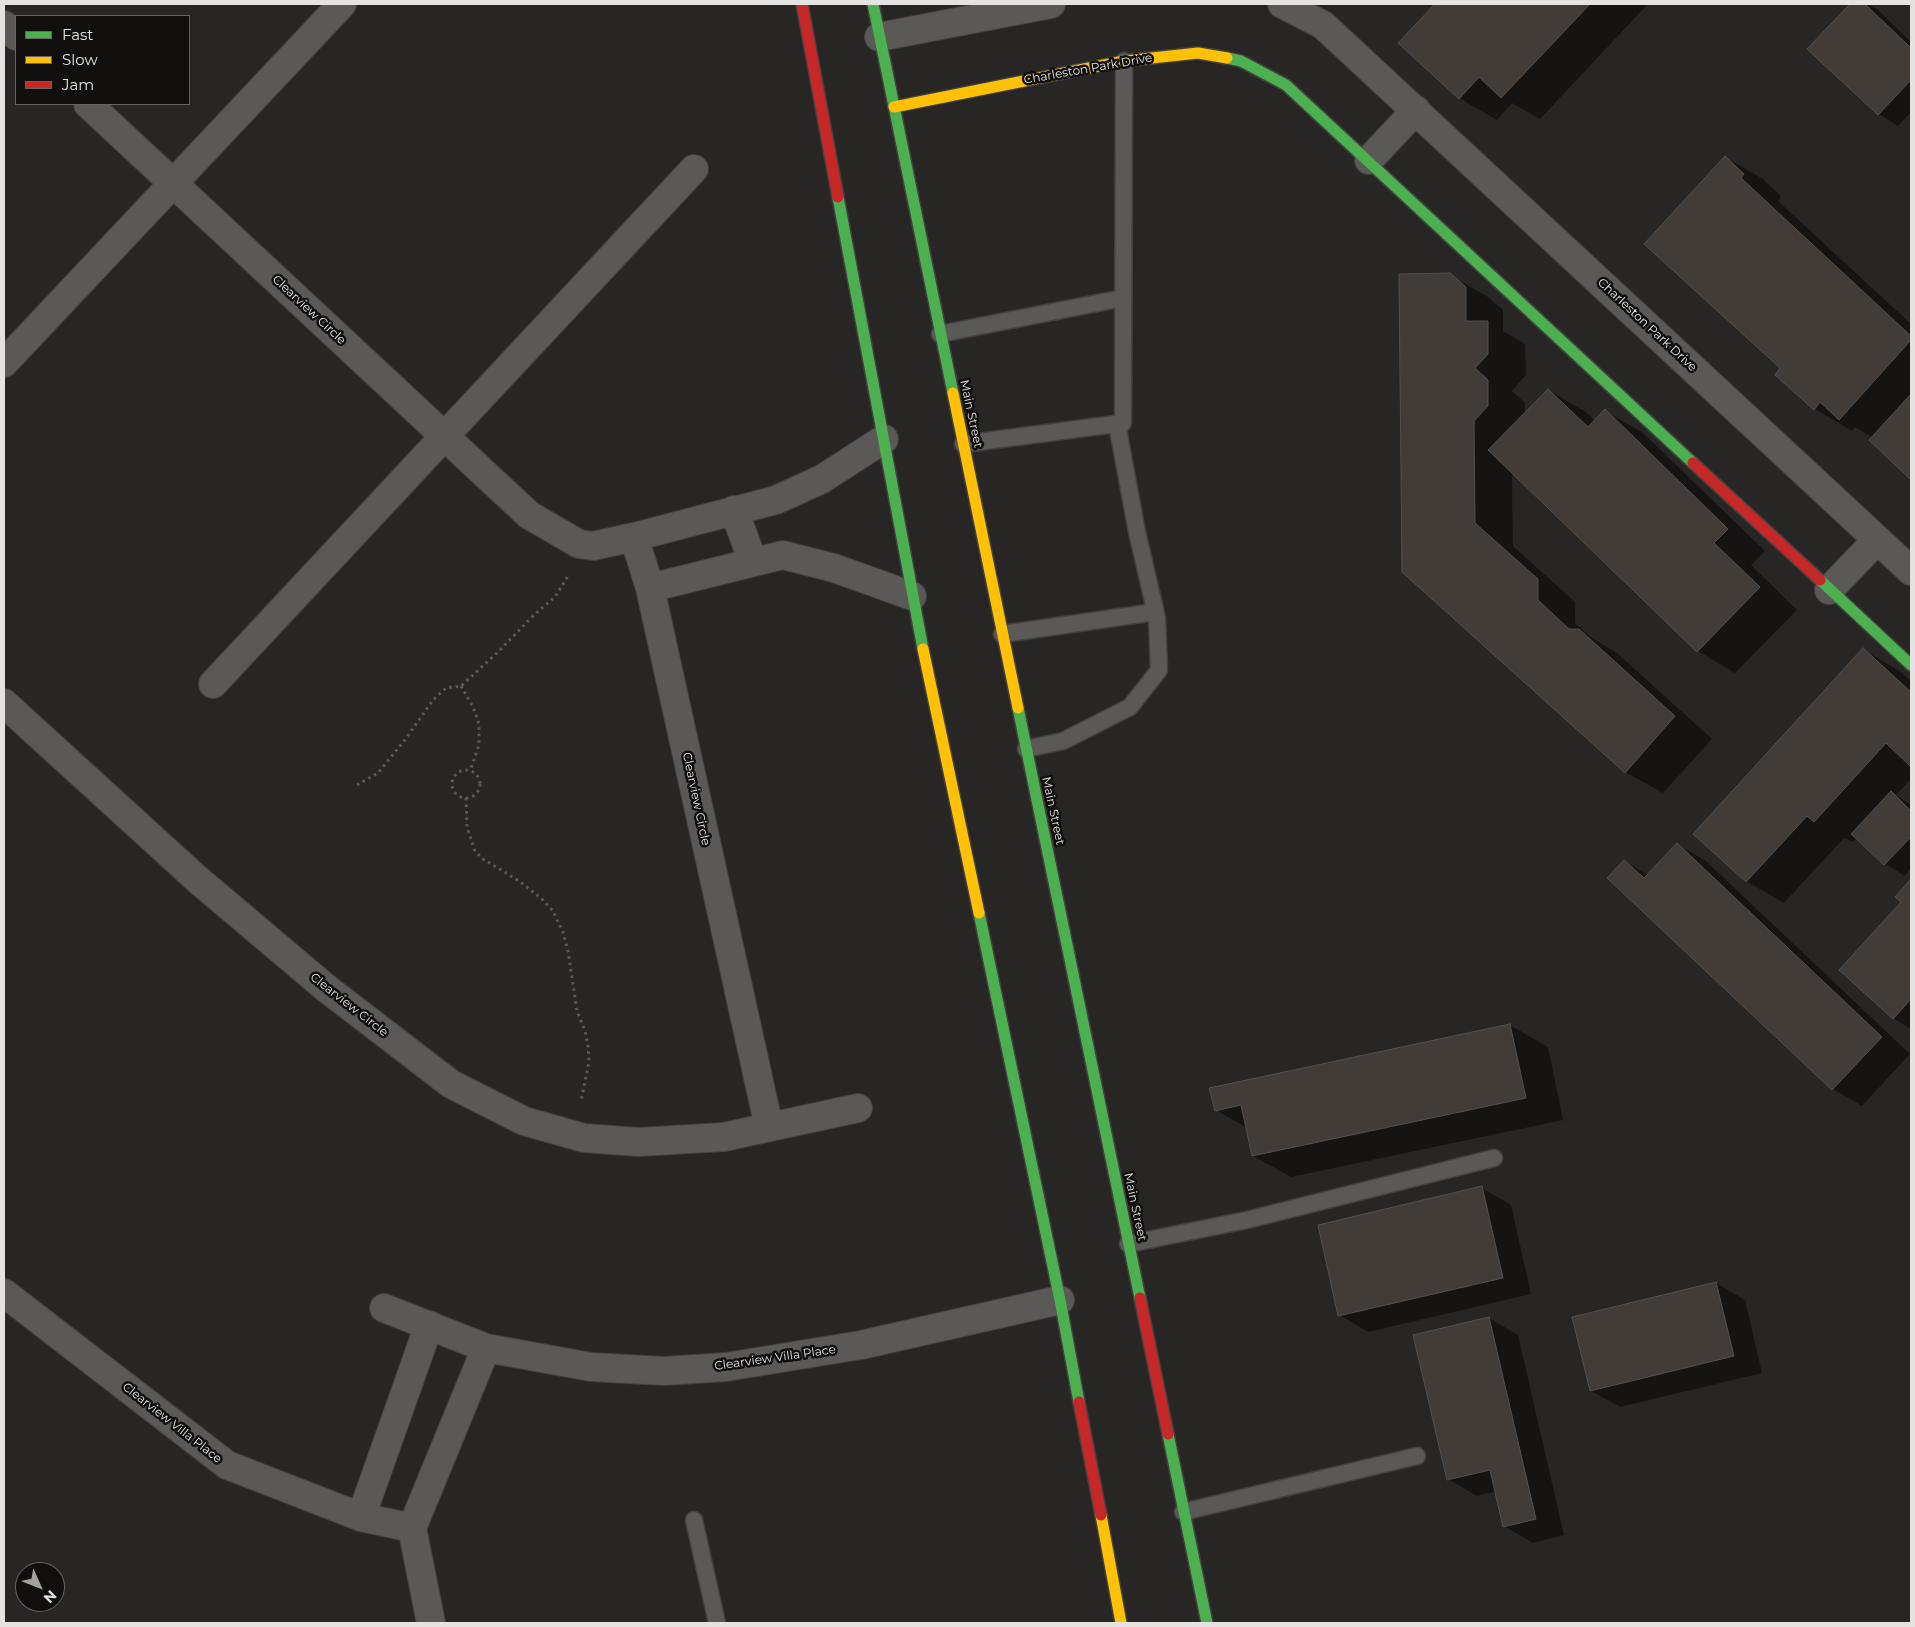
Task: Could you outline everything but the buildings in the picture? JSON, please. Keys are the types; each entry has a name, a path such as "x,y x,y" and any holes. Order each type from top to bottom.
{"main road":[{"path":"800,4 807,32 912,596 1060,1300 1121,1623"},
{"name":"Main Street","path":"873,4 1207,1622"},
{"name":"Charleston Park Drive","path":"894,107 1124,60 1198,53 1241,61 1286,85 1911,665"}],"street":[{"path":"4,363 342,4"},
{"path":"879,37 1051,4"},
{"name":"Charleston Park Drive","path":"1282,4 1323,25 1911,571"},
{"path":"4,24 15,35"},
{"name":"Clearview Circle","path":"89,105 529,515 579,544"},
{"path":"1369,160 1416,110"},
{"path":"213,684 694,169"},
{"path":"579,544 592,546 634,537 776,500 822,479 884,439"},
{"path":"734,510 753,562"},
{"name":"Clearview Circle","path":"634,537 650,588 769,1126"},
{"path":"1829,590 1877,540"},
{"path":"650,588 783,555 834,568 912,596"},
{"name":"Clearview Circle","path":"4,703 197,879 326,988 451,1084 524,1121 584,1138 638,1142 724,1138 769,1126 858,1108"},
{"name":"Clearview Villa Place","path":"4,1293 227,1465 361,1517 412,1528"},
{"name":"Clearview Villa Place","path":"384,1308 486,1348 590,1367 664,1370 726,1367 861,1345 1060,1300"},
{"path":"361,1517 429,1325"},
{"path":"431,1623 412,1528 486,1348"}],"lane":[{"path":"963,444 1123,423 1124,60"},
{"path":"940,334 1123,298"},
{"path":"1026,749 1063,740 1130,707 1159,670 1157,618 1136,532 1117,424"},
{"path":"1002,634 1155,612"},
{"path":"1128,1244 1247,1220 1494,1158"},
{"path":"1183,1512 1417,1456"},
{"path":"694,1520 717,1623"}],"path":[{"path":"357,785 378,773 404,741 433,700 446,688 461,686 535,614 556,598 566,580 579,544"},
{"path":"461,686 473,706 479,724 479,745 470,771"},
{"path":"460,771 470,771 476,774 479,779 480,788 475,796 466,798 457,795 451,782 460,771"},
{"path":"466,798 467,827 475,851 483,859 519,881 542,899 553,911 563,932 568,951 576,1011 585,1032 589,1062 572,1135"}],"traffic: fast":[{"path":"873,4 953,393"},
{"path":"1227,58 1241,61 1286,85 1693,463"},
{"path":"838,197 923,649"},
{"path":"1820,580 1911,665"},
{"path":"1018,708 1140,1298"},
{"path":"979,913 1060,1300 1079,1402"},
{"path":"1168,1434 1207,1623"}],"traffic: slow":[{"path":"894,107 1124,61 1198,53 1227,58"},
{"path":"953,393 1018,708"},
{"path":"923,649 979,913"},
{"path":"1101,1515 1121,1623"}],"traffic: jam":[{"path":"802,4 838,197"},
{"path":"1693,463 1820,580"},
{"path":"1140,1298 1168,1434"},
{"path":"1079,1402 1101,1515"}]}
